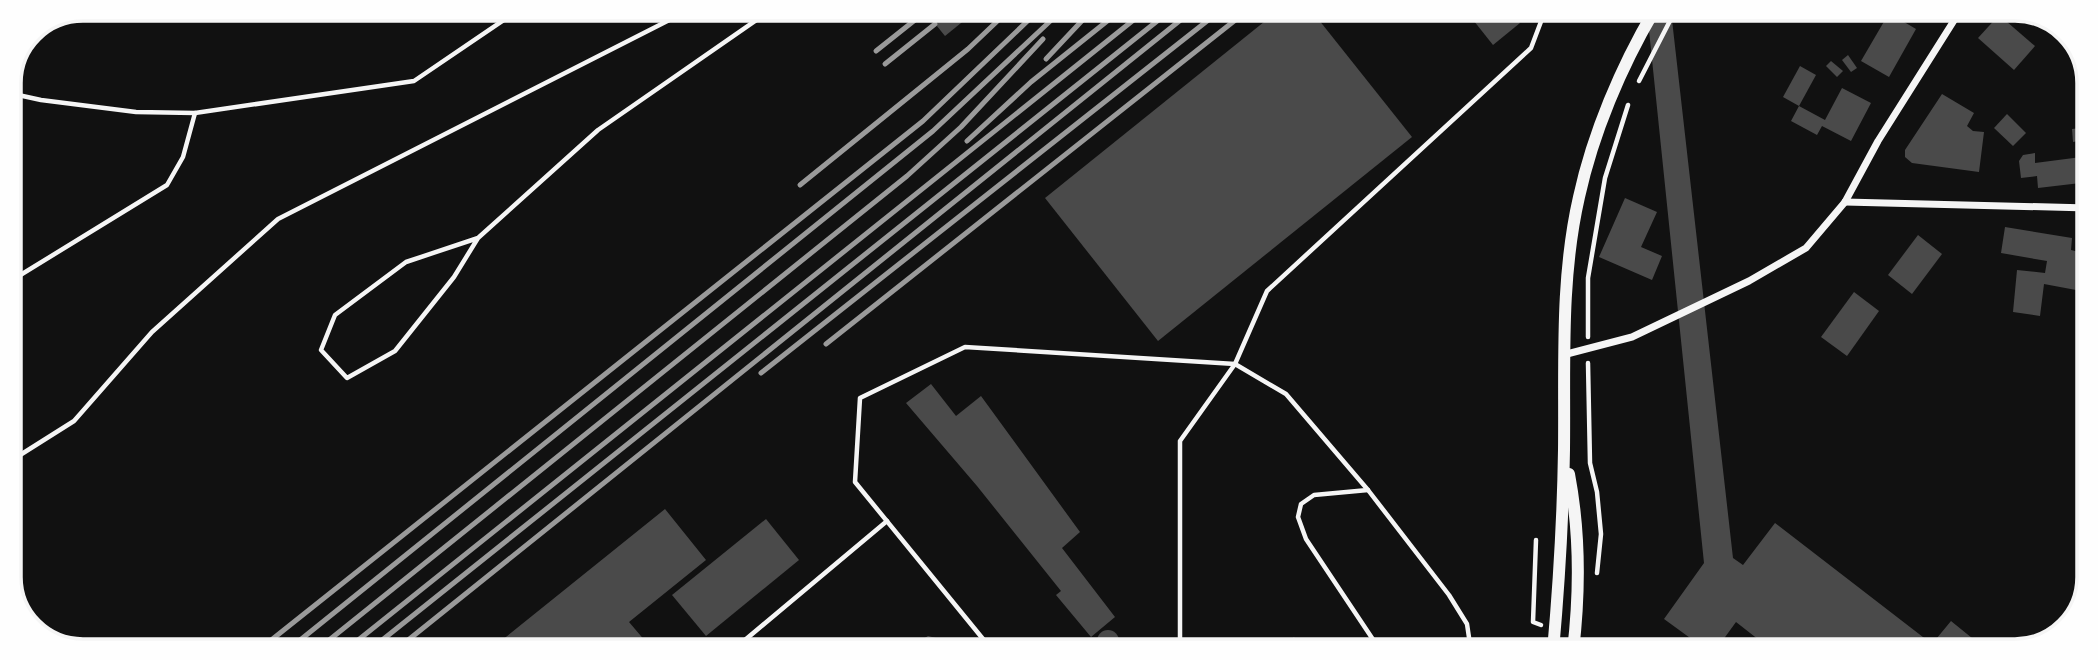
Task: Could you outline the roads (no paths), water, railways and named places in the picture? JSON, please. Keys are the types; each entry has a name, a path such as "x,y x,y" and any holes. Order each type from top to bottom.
{"street":[{"path":"1554,639 1564,450 1565,301 1579,197 1611,94 1649,21"},
{"path":"1563,355 1632,337 1749,281 1806,248 1845,202 1878,141 1954,21"},
{"path":"1845,202 2077,208"},
{"path":"1564,450 1575,506 1578,611 1574,639"}],"lane":[{"path":"21,96 136,112 195,113 414,81 502,21"},
{"path":"21,454 74,421 152,331 278,219 667,21"},
{"path":"478,238 406,262 335,314 321,350 347,378 395,351 454,277 478,238 597,130 755,21"},
{"path":"1180,639 1180,440 1235,365 1267,292 1531,48 1541,21"},
{"path":"21,275 167,185 183,157 195,113"},
{"path":"983,639 855,482 860,398 965,347 1235,365 1286,394 1368,491 1450,595 1467,624 1469,639"},
{"path":"1368,491 1314,495 1301,504 1298,517 1306,539 1373,639"},
{"path":"746,639 887,522"}],"railway":[{"path":"876,51 914,21"},
{"path":"800,185 968,49 997,21"},
{"path":"273,639 923,121 1028,21"},
{"path":"301,639 933,131 1050,21"},
{"path":"1046,59 1082,21"},
{"path":"967,141 1031,82 1107,21"},
{"path":"360,639 1132,21"},
{"path":"384,639 1157,21"},
{"path":"409,639 1179,21"},
{"path":"761,373 1207,21"},
{"path":"826,344 1234,21"},
{"path":"885,64 935,24"},
{"path":"330,639 907,176 961,127 1043,39"}]}
